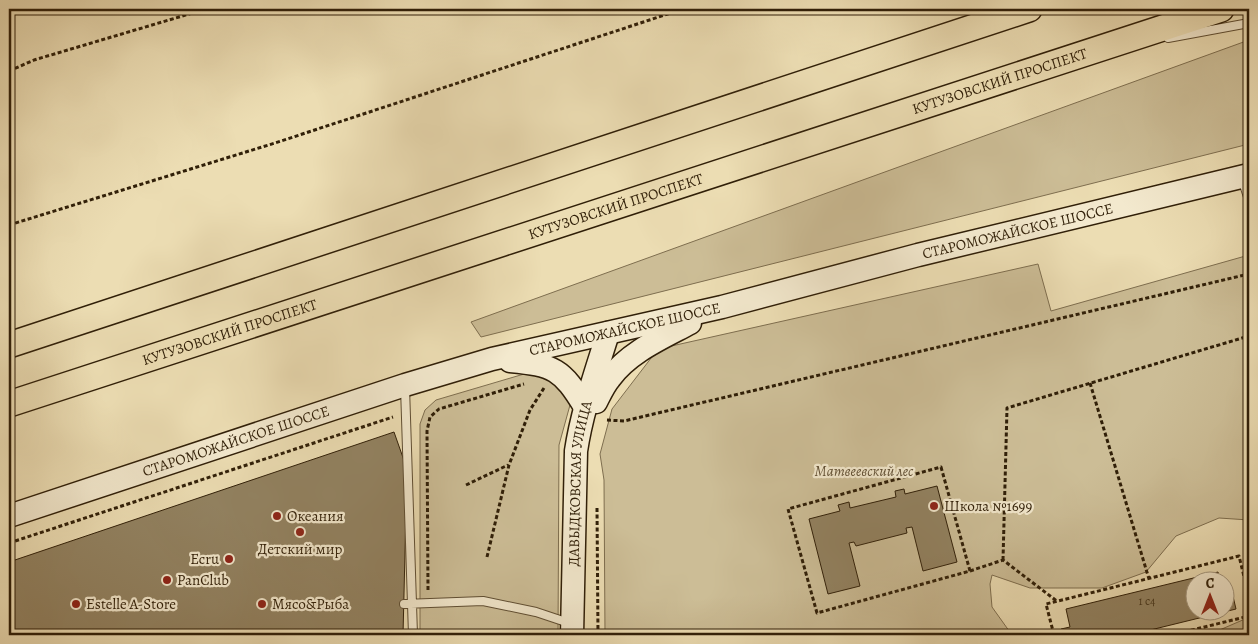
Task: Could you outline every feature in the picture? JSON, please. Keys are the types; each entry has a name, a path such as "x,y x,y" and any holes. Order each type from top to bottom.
{"main road":[{"path":"9,346 1029,9"},
{"name":"КУТУЗОВСКИЙ ПРОСПЕКТ","path":"9,404 1221,9"},
{"name":"СТАРОМОЖАЙСКОЕ ШОССЕ","path":"9,516 405,385 492,359 722,307 918,255 1245,176"},
{"path":"582,417 610,378 623,364 649,345 722,307"},
{"name":"ДАВЫДКОВСКАЯ УЛИЦА","path":"572,630 576,451 582,417 608,333"},
{"path":"492,359 549,366 567,379 582,417"}],"lane":[{"path":"1162,39 1249,23"},
{"path":"1085,53 1153,41"},
{"path":"1245,176 1249,200"},
{"path":"405,385 408,605 413,635"},
{"path":"408,605 483,601 536,612 572,630"}],"path":[{"path":"9,71 34,60 206,9"},
{"path":"9,225 275,143 683,9"},
{"path":"604,420 624,421 1249,274"},
{"path":"1003,560 1007,408 1249,336"},
{"path":"428,604 427,431 430,417 439,409 532,382"},
{"path":"1090,383 1149,579"},
{"path":"487,557 508,465 530,410 545,387"},
{"path":"9,543 406,412"},
{"path":"466,485 508,465"},
{"path":"970,571 941,467 788,509 817,613 970,571 1003,560"},
{"path":"597,499 598,635"},
{"path":"1054,635 1046,604 1239,556 1249,597"},
{"path":"1003,560 1058,602"},
{"path":"1172,635 1185,634 1249,616"}],"green space":[{"path":"1249,40 1249,144 481,337 471,322"},
{"name":"Матвеевский лес","path":"1249,255 1249,520 1219,518 1176,536 1146,572 1102,588 1030,588 992,575 990,584 992,607 1012,635 605,635 604,480 600,454 612,409 658,349 1038,264 1051,311"},
{"path":"541,369 564,387 570,405 559,445 558,635 420,635 420,424 425,410 436,400"},
{"path":"1249,613 1249,635 1208,635 1245,619"}],"building":[{"name":"Океания","path":"394,432 407,469 403,635 9,635 9,562"},
{"path":"937,486 957,562 923,571 912,527 906,528 907,533 856,546 854,542 849,543 860,586 828,594 809,519 840,511 838,505 849,502 850,508 896,497 895,491 904,489 905,494"},
{"path":"1186,580 1186,621 1130,635 1063,635 1061,629 1070,627 1066,609"}],"place":[{"name":"Школа №1699","path":"934,506"},
{"name":"Океания","path":"277,516"},
{"name":"Детский мир","path":"300,532"},
{"name":"Ecru","path":"229,559"},
{"name":"PanClub","path":"167,580"},
{"name":"Estelle A-Store","path":"76,604"},
{"name":"Мясо&Рыба","path":"262,604"}]}
